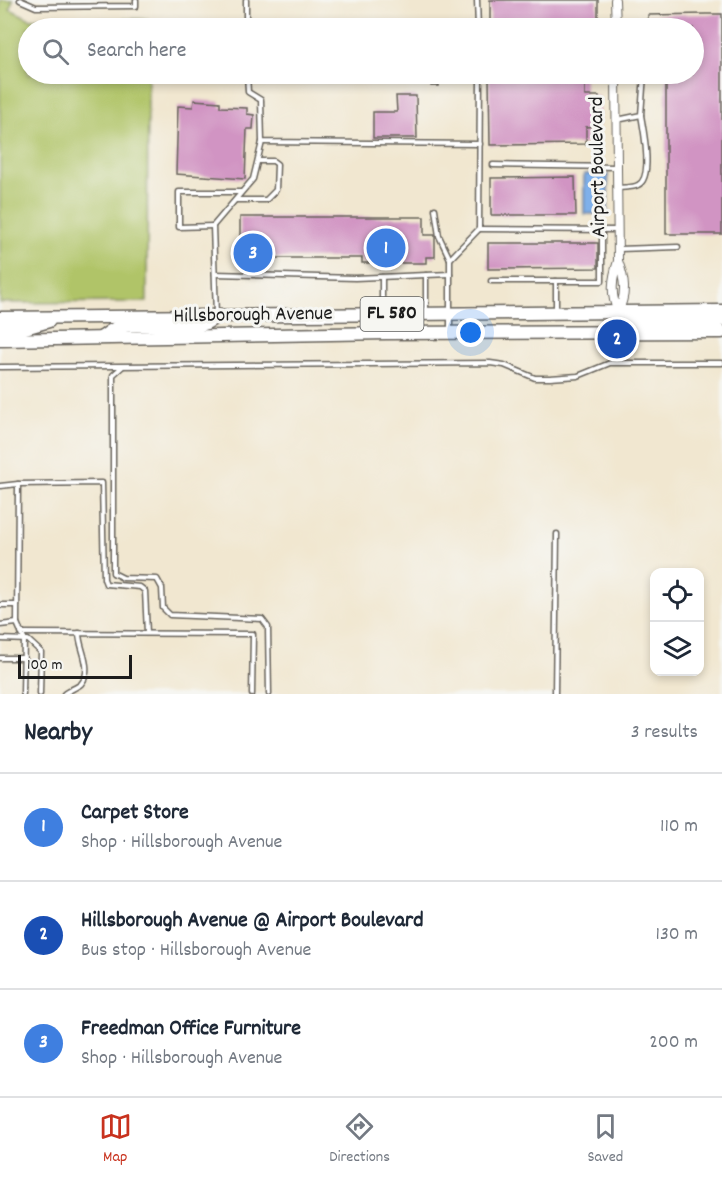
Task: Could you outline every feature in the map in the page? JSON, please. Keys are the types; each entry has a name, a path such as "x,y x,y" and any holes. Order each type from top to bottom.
{"main road":[{"name":"Hillsborough Avenue","path":"0,318 722,312"},
{"path":"101,338 118,327 209,324 216,316"},
{"path":"0,329 25,328 62,317"},
{"path":"605,332 621,323 717,322 722,318"},
{"name":"Hillsborough Avenue","path":"0,340 450,333 722,332"}],"street":[{"path":"615,0 616,18"},
{"name":"Airport Boulevard","path":"616,84 618,261 613,274 612,298 618,312"},
{"name":"Airport Boulevard","path":"618,261 624,275 625,298 618,312"}],"lane":[{"path":"20,0 28,6 136,6 136,0"},
{"path":"246,0 246,18"},
{"path":"477,0 478,18"},
{"path":"216,316 213,226 253,179 262,142 261,100 248,92 248,84"},
{"path":"450,259 479,229 480,84"},
{"path":"618,188 638,185 646,171 645,137 641,114 643,84"},
{"path":"617,120 641,114"},
{"path":"262,142 480,144"},
{"path":"235,200 266,200 276,190 278,164 273,161 258,161"},
{"path":"493,165 617,167"},
{"path":"213,226 179,227 179,192 242,192"},
{"path":"435,209 439,236 450,259 450,333"},
{"path":"479,229 618,230"},
{"path":"491,280 602,281 602,230"},
{"path":"618,249 678,247"},
{"path":"215,274 382,277 450,274"},
{"path":"426,275 426,314"},
{"path":"382,277 382,315"},
{"path":"556,281 556,313"},
{"path":"0,367 490,363 504,365 535,378 550,378 578,376 610,363 722,363"},
{"path":"122,366 113,375 113,573 123,578 157,579 162,588 163,608 170,615 262,618 268,627 269,694"},
{"path":"0,486 102,483 104,579 106,584 111,586 140,587 145,591 147,633"},
{"path":"18,484 17,623 24,639 41,652 40,694"},
{"path":"555,694 557,534"},
{"path":"0,605 17,605"},
{"path":"0,625 17,623"},
{"path":"21,633 252,634 252,694"},
{"path":"64,694 81,684 84,678 86,661 79,633"},
{"path":"0,639 24,639"},
{"path":"23,694 24,639"},
{"path":"0,658 24,658"}],"green space":[{"path":"0,0 13,0 10,9 28,18 18,18 18,84 148,84 147,302 0,303"}],"water":[{"path":"584,174 608,174 608,214 584,214"}],"building":[{"path":"490,0 598,0 598,18 490,18"},
{"path":"722,14 722,234 666,234 666,84 704,84 704,18 648,18 648,15"},
{"path":"489,84 585,84 585,96 599,96 599,126 586,127 586,144 490,145"},
{"path":"396,96 416,96 417,138 373,138 373,112 397,112"},
{"path":"194,100 220,102 220,107 247,108 247,114 254,115 253,129 247,129 245,179 176,174 178,106 193,107"},
{"path":"575,177 576,215 491,215 491,178"},
{"path":"240,217 424,217 424,235 435,235 435,257 426,257 426,263 362,263 362,258 240,258"},
{"path":"488,243 598,243 598,268 488,269"}],"place":[{"name":"Carpet Store","path":"386,248"},
{"name":"Freedman Office Furniture","path":"253,253"},
{"name":"Hillsborough Avenue @ Airport Boulevard","path":"617,339"}]}
